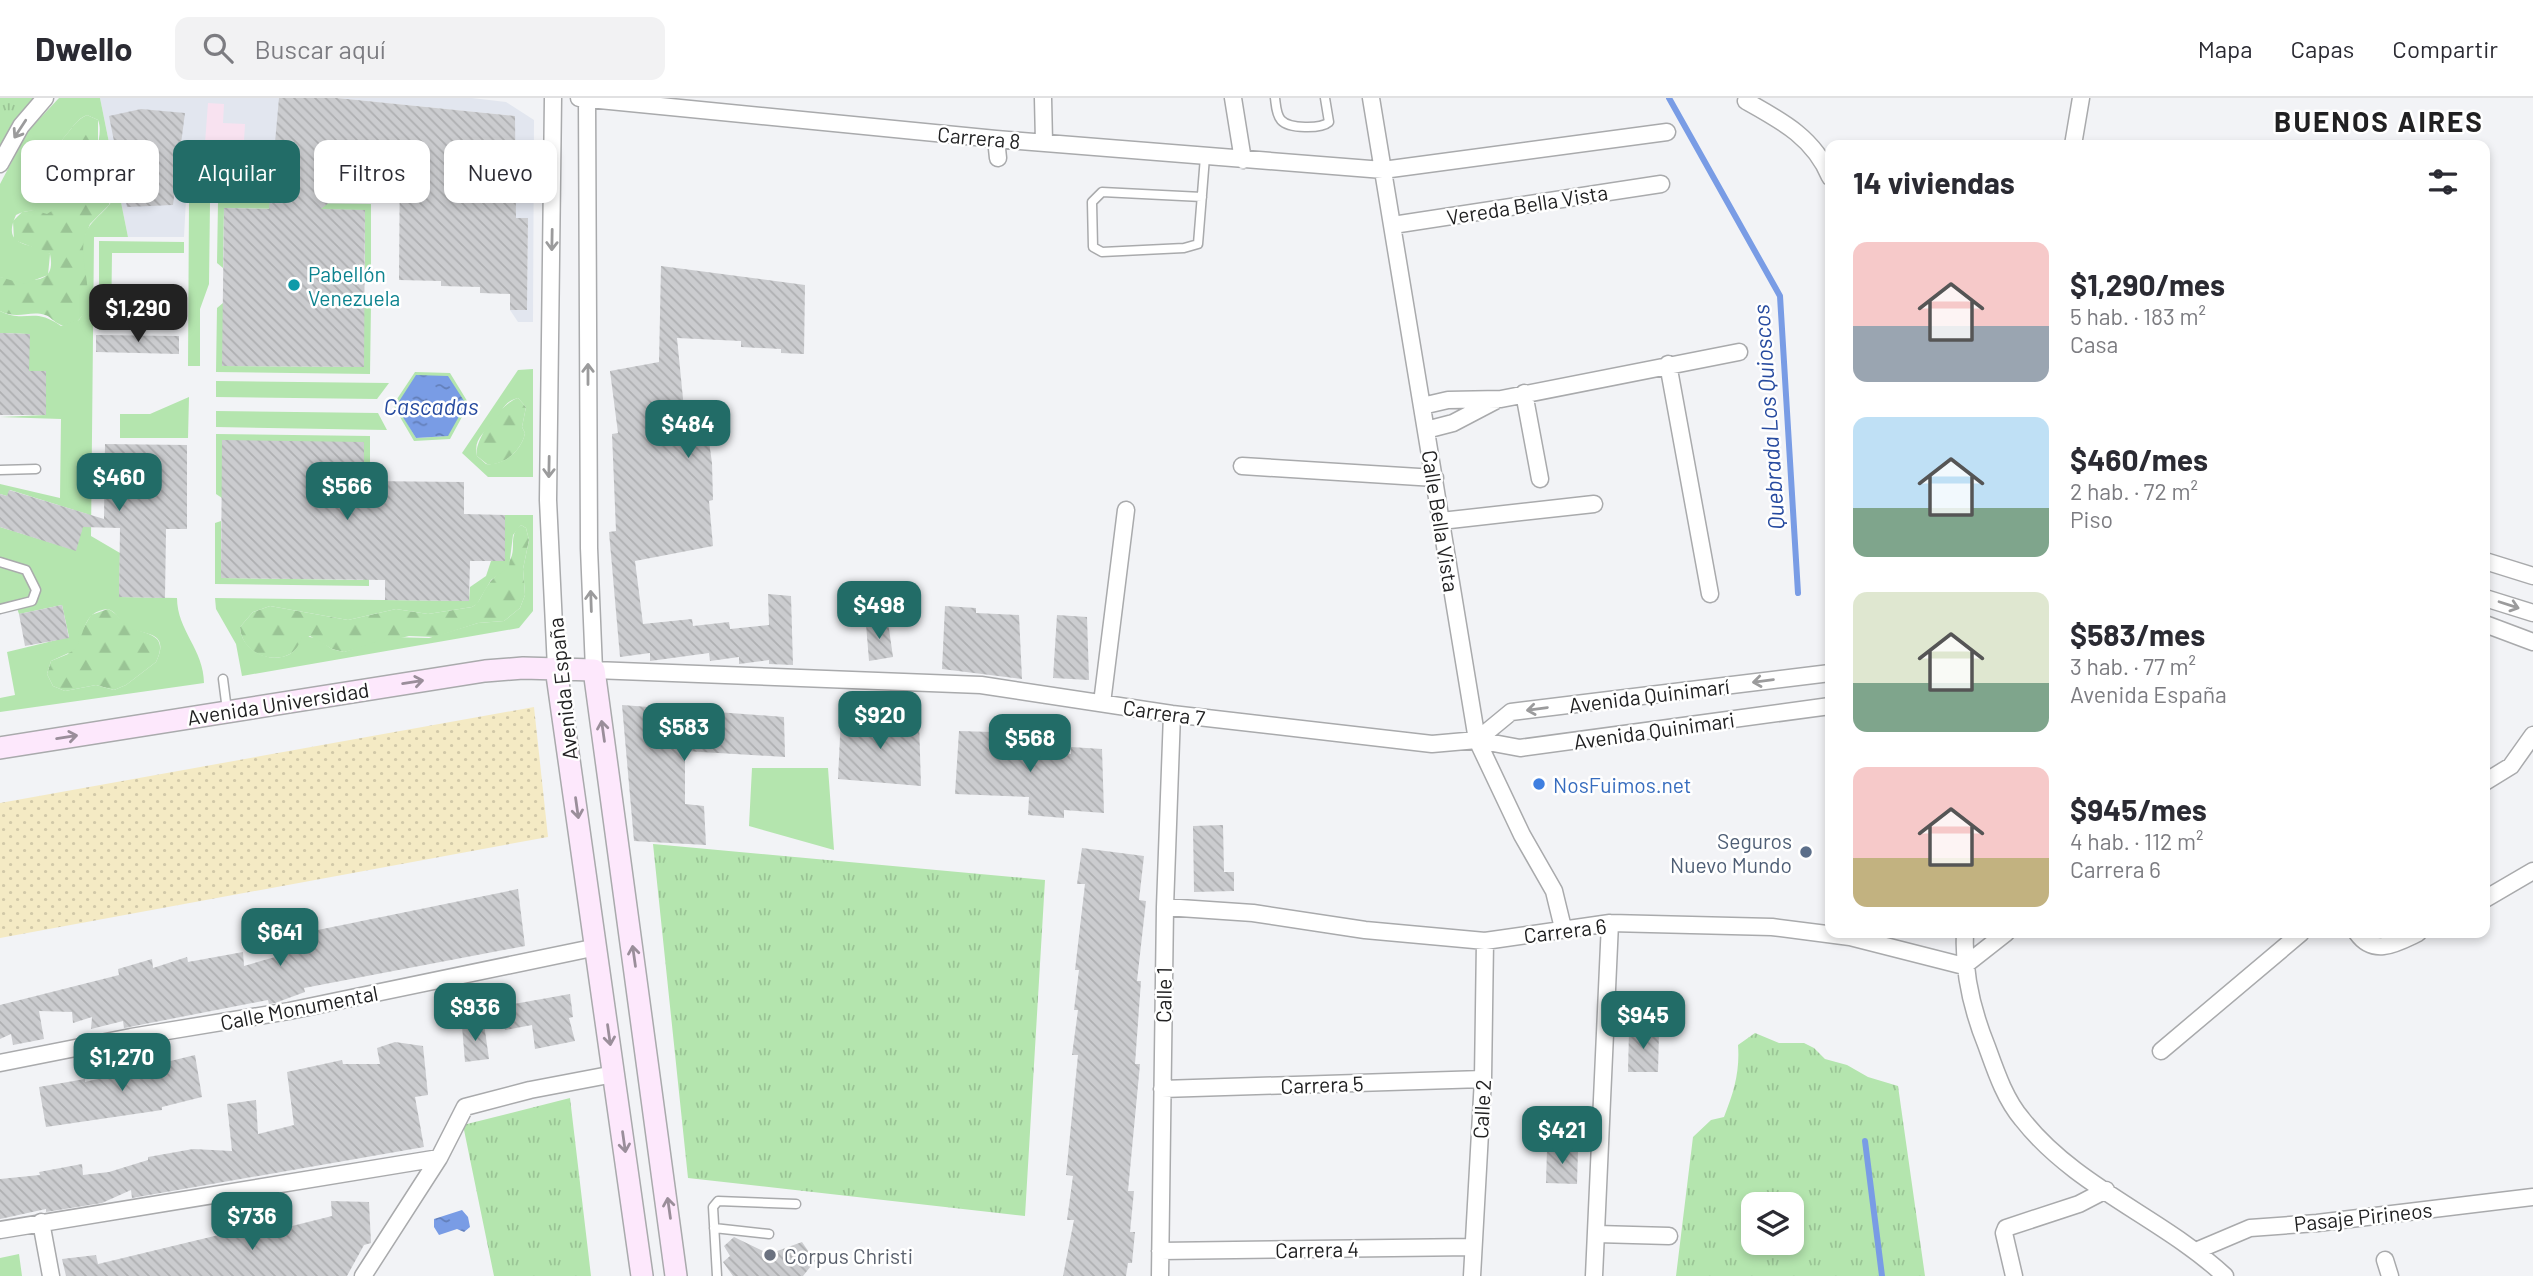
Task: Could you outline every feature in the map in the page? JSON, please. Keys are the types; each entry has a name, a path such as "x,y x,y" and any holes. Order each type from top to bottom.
{"street":[{"path":"0,164 21,127 45,98"},
{"name":"Avenida España","path":"553,98 548,500 556,668 642,1276"},
{"path":"1043,98 1044,142"},
{"path":"1233,98 1243,160"},
{"name":"Calle Bella Vista","path":"1371,98 1477,740 1522,835 1554,891 1563,928"},
{"name":"Avenida España","path":"583,99 589,548 594,670 676,1276"},
{"name":"Carrera 8","path":"583,99 996,139 1383,170 1667,132"},
{"path":"2074,140 2085,99"},
{"path":"1746,101 1798,131 1825,164"},
{"path":"996,139 998,158"},
{"name":"Vereda Bella Vista","path":"1393,225 1661,184"},
{"path":"1426,430 1453,423 1501,399 1524,393 1739,352"},
{"path":"1668,364 1710,594"},
{"path":"1524,393 1540,479"},
{"path":"1422,406 1448,400 1501,399"},
{"path":"1242,466 1435,478"},
{"path":"1441,522 1594,504"},
{"path":"1102,703 1126,510"},
{"path":"2490,563 2533,576"},
{"path":"2490,600 2533,614"},
{"path":"2490,626 2533,642"},
{"name":"Carrera 7","path":"556,668 981,685 1172,714 1432,744 1477,740"},
{"name":"Avenida Universidad","path":"0,748 485,671 556,668"},
{"name":"Avenida Quinimarí","path":"1477,740 1511,712 1825,674"},
{"name":"Avenida Quinimari","path":"1477,740 1520,748 1825,707"},
{"name":"Calle 1","path":"1160,1276 1161,1089 1172,714"},
{"path":"2490,779 2511,766 2533,735"},
{"path":"2490,896 2533,871"},
{"name":"Carrera 6","path":"1165,907 1253,913 1364,930 1485,941 1610,923 1772,927 1825,933"},
{"path":"1594,1276 1610,923"},
{"name":"Carrera 6","path":"1858,938 1964,966"},
{"path":"1965,938 1964,966 1975,1018 1999,1079 2021,1119 2051,1149 2106,1190 2198,1251 2225,1276"},
{"path":"1964,966 2000,938"},
{"path":"2161,1051 2295,938"},
{"path":"2360,938 2364,943 2376,947 2389,946 2407,938"},
{"name":"Calle 2","path":"1472,1276 1483,1079 1485,941"},
{"name":"Calle Monumental","path":"0,1063 131,1037 289,1011 597,947"},
{"path":"363,1276 439,1158 465,1107 530,1090 614,1074"},
{"name":"Carrera 5","path":"1161,1089 1483,1079"},
{"path":"0,1230 439,1158"},
{"path":"2014,1276 2004,1233 2006,1228 2079,1204 2106,1190"},
{"name":"Pasaje Pirineos","path":"2198,1251 2250,1228 2317,1223 2533,1196"},
{"path":"41,1222 51,1276"},
{"path":"1597,1234 1670,1236"},
{"name":"Carrera 4","path":"1160,1251 1473,1247"}],"lane":[{"path":"1275,98 1279,118 1284,123 1323,126 1329,122 1325,98"},
{"path":"1202,197 1102,192 1095,195 1092,202 1093,247 1102,252 1184,248 1198,244 1202,197 1205,157"},
{"path":"0,470 36,469"},
{"path":"0,562 26,570 36,590 32,601 0,609"},
{"path":"223,679 227,710"},
{"path":"718,1276 713,1207 723,1200 796,1204"},
{"path":"714,1228 769,1234"}],"shaded area":[{"path":"100,98 307,98 300,176 300,140 173,140 173,203 186,203 184,237 128,237 121,203 159,203 159,140 108,140"},
{"path":"337,98 472,98 506,102 534,120 534,140 515,140 515,116"},
{"path":"208,103 224,104 223,123 245,124 244,140 205,140"},
{"path":"430,145 444,145 444,158 430,158"},
{"path":"516,203 534,203 533,322 518,322 510,310 527,310 528,218 516,218"}],"green space":[{"path":"0,98 45,98 0,164"},
{"path":"59,98 100,98 108,140 99,140 98,120 87,115 63,140 23,140 28,131"},
{"path":"87,115 98,120 98,140 62,140 73,126"},
{"path":"21,144 21,203 58,203 58,207 47,214 32,211 16,215 12,234 21,243 50,254 48,275 24,284 0,277 0,184"},
{"path":"43,203 110,203 90,224 85,237 89,300 79,320 70,326 57,323 45,315 13,315 0,311 0,277 35,280 43,278 51,266 50,254 14,240 13,221 22,212 35,210"},
{"path":"110,203 121,203 128,237 94,237 91,536 120,553 119,597 177,598 181,620 200,660 204,683 0,712 0,698 15,695 7,652 69,637 62,605 19,614 16,605 0,609 0,527 75,550 87,514 10,490 7,496 0,494 0,484 60,498 61,419 0,417 46,415 46,372 29,371 29,334 0,333 0,311 9,315 43,317 61,326 79,320 88,290 84,239 89,227","holes":["108,609 128,627 158,639 160,652 156,662 126,685 114,690 96,685 65,691 53,686 47,674 51,661 73,651 88,619 93,615"]},
{"path":"189,203 210,203 209,284 200,309 200,366 188,366"},
{"path":"218,203 371,204 371,265 365,270 365,210 224,208 223,268 217,263"},
{"path":"99,241 184,242 184,253 112,253 111,330 99,330"},
{"path":"364,299 371,305 370,374 216,372 217,308 223,303 223,366 363,367"},
{"path":"533,369 533,477 488,477 462,453 518,370","holes":["518,398 526,407 522,427 525,433 516,451 505,460 486,464 477,456 476,450 481,436 509,402"]},
{"name":"Cascadas","path":"415,372 450,373 469,404 450,439 414,441 393,405","holes":["397,406 448,436 416,438"]},
{"path":"216,381 389,383 377,399 216,397"},
{"path":"189,397 188,438 120,438 120,414 150,414"},
{"path":"518,398 526,407 522,427 525,433 523,439 516,451 506,460 487,464 477,456 484,431 505,406"},
{"path":"216,411 378,413 387,430 216,427"},
{"path":"216,434 370,436 370,499 364,502 364,442 222,498 216,494"},
{"path":"505,515 533,515 533,611 519,628 242,676 236,644 216,609 215,598 469,601 470,587 486,576 491,561 505,561","holes":["521,525 526,528 529,540 523,569 525,595 520,608 504,621 478,623 429,638 390,637 344,652 332,649 316,638 303,636 290,654 273,658 251,649 242,635 240,627 253,612 270,606 348,620 396,609 428,614 472,607 477,604 491,580 509,567 513,535"]},
{"path":"221,521 221,578 363,580 369,528 369,586 215,584 215,523"},
{"path":"521,525 526,528 529,540 523,569 525,595 520,608 504,621 478,623 435,637 409,636 344,652 332,649 310,636 290,654 273,658 258,654 245,643 242,636 240,627 253,612 270,606 348,620 396,609 428,614 472,607 510,560 514,536"},
{"path":"108,609 129,626 158,640 160,652 156,662 126,685 114,690 96,685 65,691 53,686 47,674 51,661 68,654 91,615"},
{"path":"752,768 828,768 834,850 749,826"},
{"path":"653,844 1045,880 1025,1216 688,1178"},
{"path":"1755,1033 1779,1043 1804,1043 1825,1059 1898,1086 1925,1276 1676,1276 1693,1137 1711,1120 1724,1117 1736,1081 1738,1045"},
{"path":"570,1098 591,1276 494,1276 463,1125"},
{"path":"19,1254 22,1276 0,1276 0,1258"}],"sand":[{"path":"534,707 548,837 0,938 0,803"}],"water":[{"name":"Cascadas","path":"416,375 448,376 466,404 448,436 416,438 396,406"},
{"path":"462,1210 468,1217 470,1227 464,1232 457,1229 439,1235 434,1227 434,1219"}],"building":[{"path":"279,98 337,98 515,116 515,140 444,140 444,203 516,203 516,218 528,218 527,310 510,310 510,294 480,293 480,287 441,286 441,281 399,280 400,203 430,203 430,140 314,140 314,203 329,203 321,209 365,210 364,367 222,366 224,208 269,209 270,203 300,203 300,140 275,140"},
{"path":"141,109 185,113 181,140 173,140 173,205 127,207 126,203 159,203 159,140 114,140 109,116"},
{"path":"661,266 805,285 804,354 781,353 781,349 741,347 741,341 677,338 686,429 707,427 712,463 713,500 709,501 713,546 635,561 643,624 692,619 693,626 729,622 730,629 769,625 768,594 791,596 793,665 769,664 769,660 739,664 739,657 710,661 709,653 650,661 650,653 620,657 609,532 616,531 612,434 618,433 610,371 659,362"},
{"path":"0,333 30,334 29,371 46,371 46,415 0,415"},
{"path":"96,335 179,336 179,354 96,352"},
{"path":"222,440 364,442 364,481 464,482 464,514 505,515 505,561 470,561 469,601 385,600 385,580 221,578"},
{"path":"105,444 187,445 187,529 166,529 165,598 119,597 120,528 83,527 76,551 0,527 0,494 7,496 9,490 104,519"},
{"path":"62,605 69,638 25,646 19,614"},
{"path":"945,606 976,608 976,613 1019,615 1022,679 942,669"},
{"path":"1057,615 1087,617 1089,680 1053,678"},
{"path":"888,622 893,657 869,661 866,624"},
{"path":"622,705 784,717 785,757 685,751 685,804 704,806 706,845 634,841"},
{"path":"841,716 919,722 921,786 838,779"},
{"path":"959,731 1027,733 1027,752 1071,754 1071,747 1102,749 1104,813 1064,810 1064,818 1028,815 1029,797 955,794"},
{"path":"1223,825 1224,872 1234,872 1234,891 1194,892 1193,826"},
{"path":"1082,848 1144,856 1139,900 1146,901 1137,981 1141,981 1135,1064 1140,1064 1128,1191 1134,1191 1130,1232 1135,1232 1132,1263 1128,1263 1126,1276 1063,1276 1074,1220 1067,1220 1073,1176 1066,1175 1078,1055 1072,1055 1078,1010 1074,1010 1079,970 1075,970 1085,884 1077,884"},
{"path":"518,889 525,946 304,988 305,992 275,1003 269,1004 268,1000 124,1028 123,1021 91,1029 92,1017 73,1023 72,1012 39,1011 44,1039 13,1045 11,1034 0,1039 0,1005 119,975 118,969 152,959 153,968 187,957 188,962 243,952 244,966 310,947 308,932"},
{"path":"570,994 573,1017 569,1018 575,1041 535,1049 532,1025 505,1030 502,1006"},
{"path":"484,1024 489,1059 465,1062 462,1026"},
{"path":"1629,1030 1659,1031 1658,1072 1628,1072"},
{"path":"395,1042 423,1046 428,1095 415,1097 424,1147 132,1198 131,1190 102,1203 46,1212 46,1209 0,1219 0,1179 40,1175 39,1172 82,1164 83,1175 109,1172 148,1160 148,1157 193,1149 232,1151 227,1104 256,1100 258,1134 294,1125 287,1072 342,1060 343,1064 380,1064 377,1048"},
{"path":"195,1055 202,1097 162,1107 162,1110 46,1127 39,1087 85,1079 85,1082"},
{"path":"1547,1149 1578,1150 1577,1184 1546,1183"},
{"path":"331,1201 369,1202 371,1243 364,1245 347,1276 66,1276 62,1259 96,1255 98,1264 227,1233 228,1236 288,1227 332,1216"},
{"name":"Corpus Christi","path":"734,1237 769,1254 802,1242 815,1261 803,1276 733,1276 723,1262 730,1256 724,1246"}],"waterway":[{"name":"Quebrada Los Quioscos","path":"1669,98 1780,296 1798,593"},
{"name":"Quebrada Los Quioscos","path":"1865,1141 1882,1276"}],"place":[{"name":"Pabellón Venezuela","path":"294,285"},
{"name":"NosFuimos.net","path":"1539,784"},
{"name":"Seguros Nuevo Mundo","path":"1806,852"},
{"name":"Corpus Christi","path":"770,1255"}],"district":[{"name":"BUENOS AIRES","path":"2379,121"}]}
